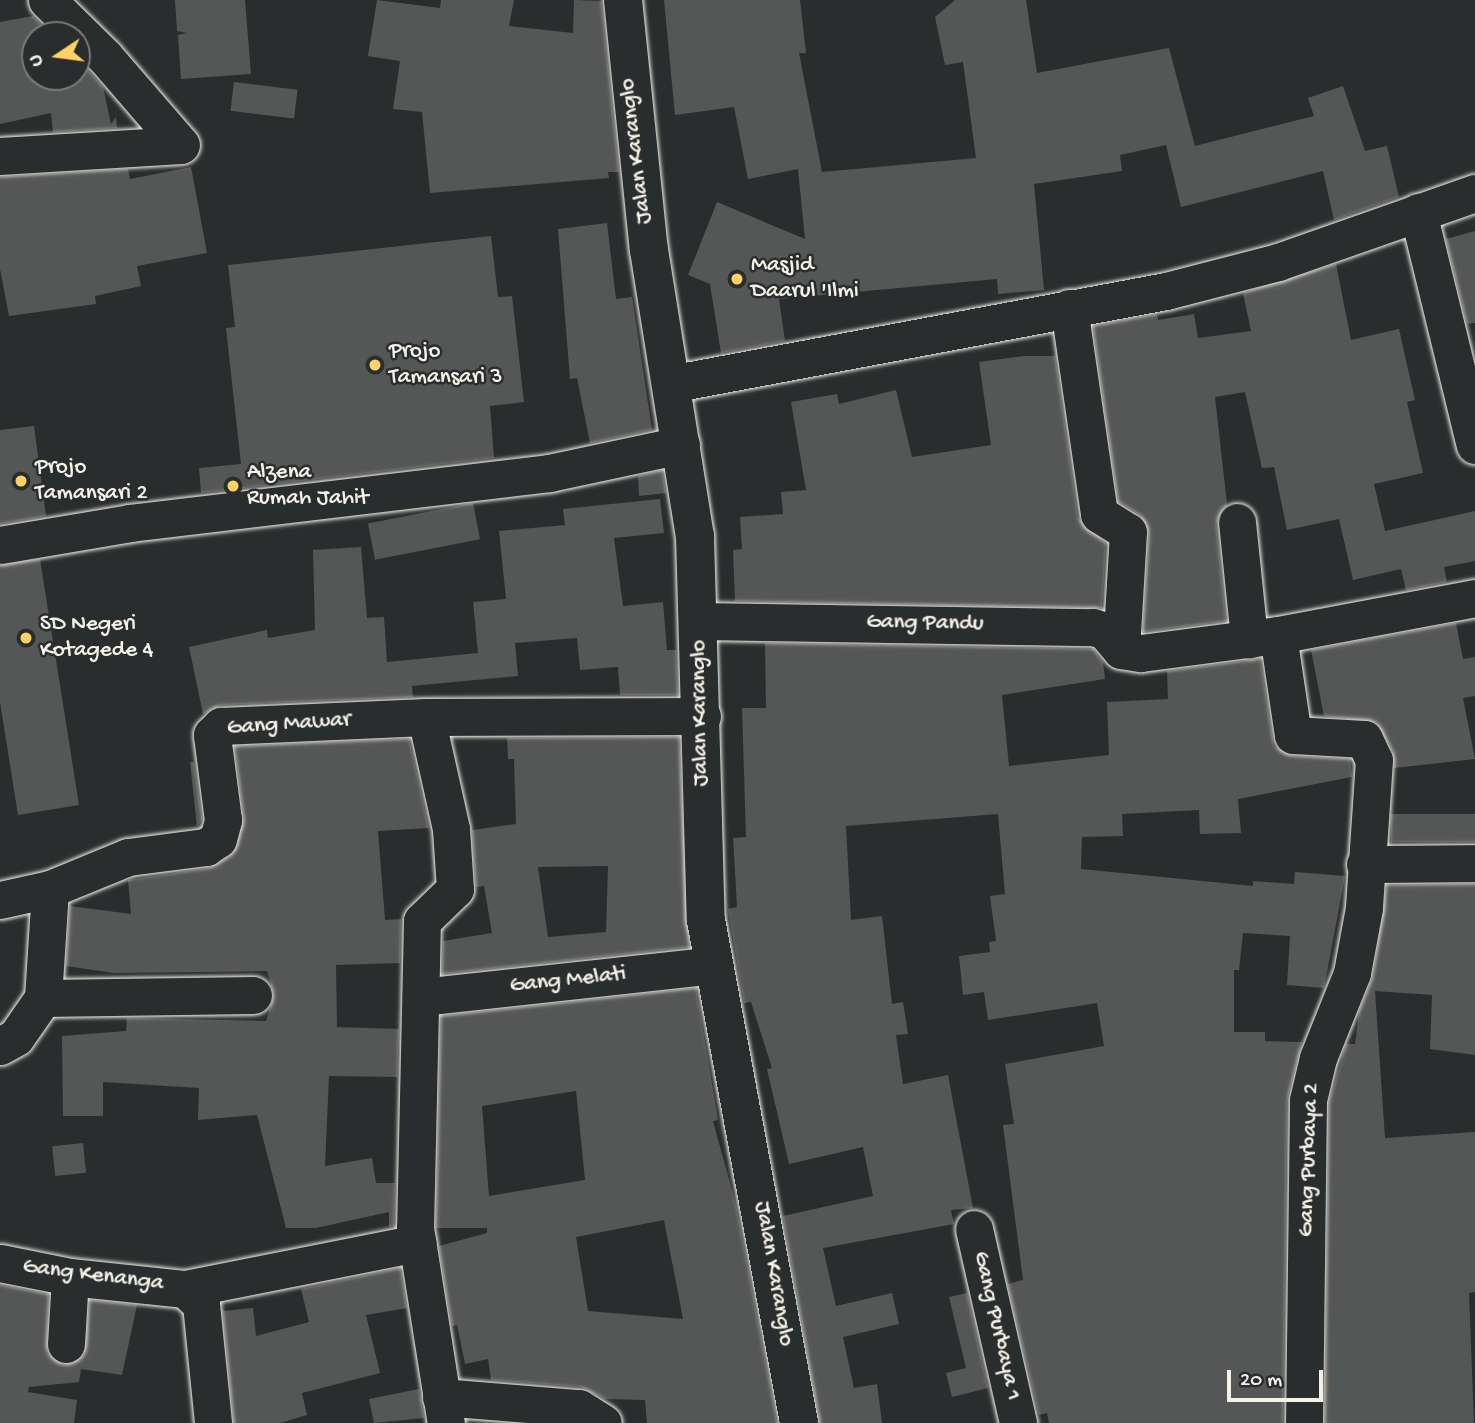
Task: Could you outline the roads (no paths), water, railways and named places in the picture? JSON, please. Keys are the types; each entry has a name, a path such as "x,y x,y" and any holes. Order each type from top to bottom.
{"street":[{"path":"0,156 181,145 105,57 47,0"},
{"name":"Jalan Karanglo","path":"624,0 630,99 670,384 695,536 706,920 799,1423"},
{"path":"670,384 1069,308 1266,265 1475,193"},
{"path":"1418,212 1466,364 1475,445"},
{"path":"1069,308 1099,514 1128,532 1131,651 1264,637 1475,598"},
{"path":"0,545 130,523 549,473 681,444"},
{"path":"1237,522 1264,637"},
{"name":"Gang Pandu","path":"699,621 1093,627 1105,631 1131,651"},
{"name":"Gang Purbaya 2","path":"1264,637 1293,735 1364,739 1372,749 1365,864 1352,973 1318,1058 1308,1100 1304,1423"},
{"name":"Gang Mawar","path":"0,900 50,889 128,857 206,846 218,839 223,820 212,735 220,726 426,717 702,716"},
{"path":"426,717 452,829 455,889 422,921 417,1243 443,1410 579,1408 603,1423"},
{"path":"1365,864 1475,863"},
{"path":"0,1046 16,1037 43,998 50,889"},
{"name":"Gang Melati","path":"421,997 714,965"},
{"path":"43,998 253,995"},
{"name":"Gang Purbaya 1","path":"974,1229 1018,1423"},
{"name":"Gang Kenanga","path":"0,1263 70,1277 185,1289 417,1243"},
{"path":"66,1344 70,1277"},
{"path":"185,1289 201,1304 213,1423"}],"place":[{"name":"Masjid Daarul 'Ilmi","path":"737,279"},
{"name":"Projo Tamansari 3","path":"375,365"},
{"name":"Projo Tamansari 2","path":"21,481"},
{"name":"Alzena Rumah Jahit","path":"233,486"},
{"name":"SD Negeri Kotagede 4","path":"26,638"}]}
